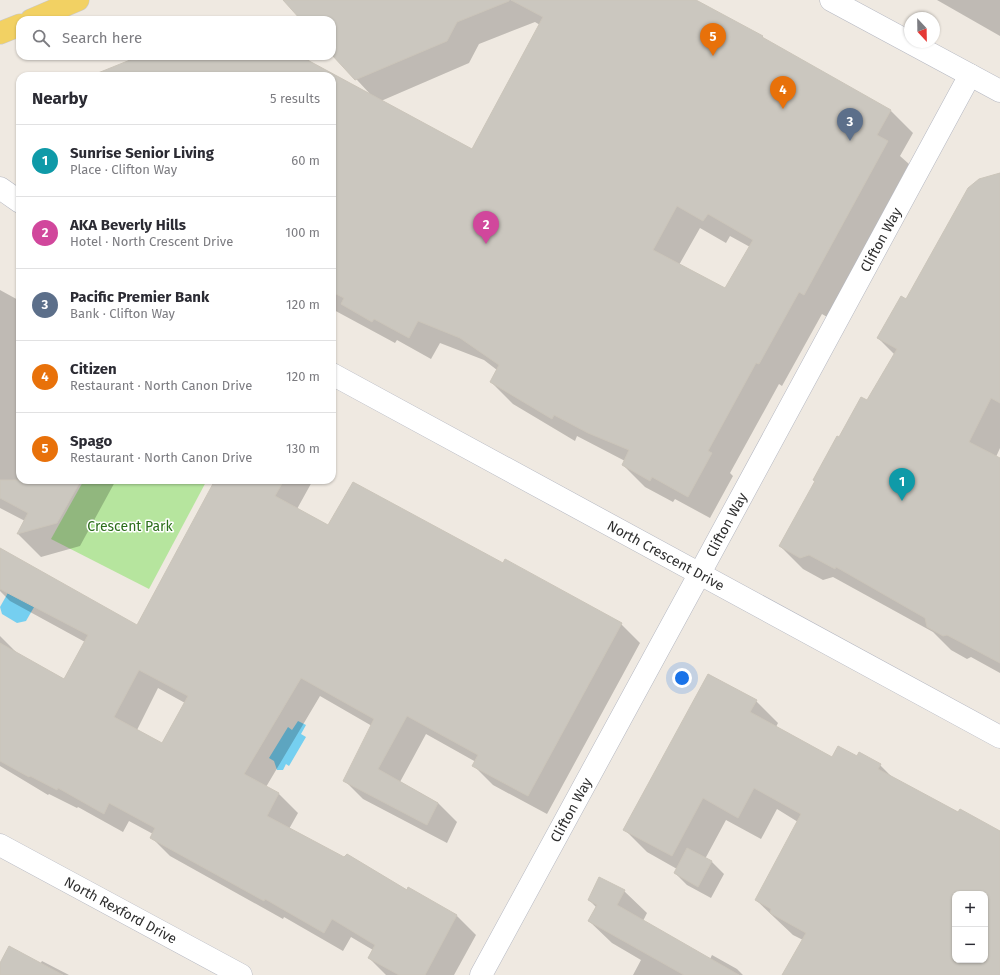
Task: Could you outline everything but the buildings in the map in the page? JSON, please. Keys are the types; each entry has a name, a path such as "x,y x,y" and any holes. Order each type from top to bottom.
{"main road":[{"path":"40,16 78,0"},
{"path":"0,33 16,27"}],"street":[{"path":"831,0 1000,91"},
{"name":"Clifton Way","path":"482,975 970,75"},
{"path":"0,188 16,199"},
{"name":"North Crescent Drive","path":"336,376 1000,737"},
{"name":"North Rexford Drive","path":"0,845 241,975"}],"green space":[{"name":"Crescent Park","path":"82,484 205,484 149,589 51,539"}],"water":[{"path":"14,582 41,595 26,621 17,623 2,614 0,607"},
{"path":"298,721 306,725 301,734 306,737 289,766 286,764 283,770 277,770 274,761 269,758 288,727 292,730"}],"place":[{"name":"Spago","path":"713,56"},
{"name":"Citizen","path":"783,109"},
{"name":"Pacific Premier Bank","path":"850,141"},
{"name":"AKA Beverly Hills","path":"486,244"},
{"name":"Sunrise Senior Living","path":"902,501"}]}
